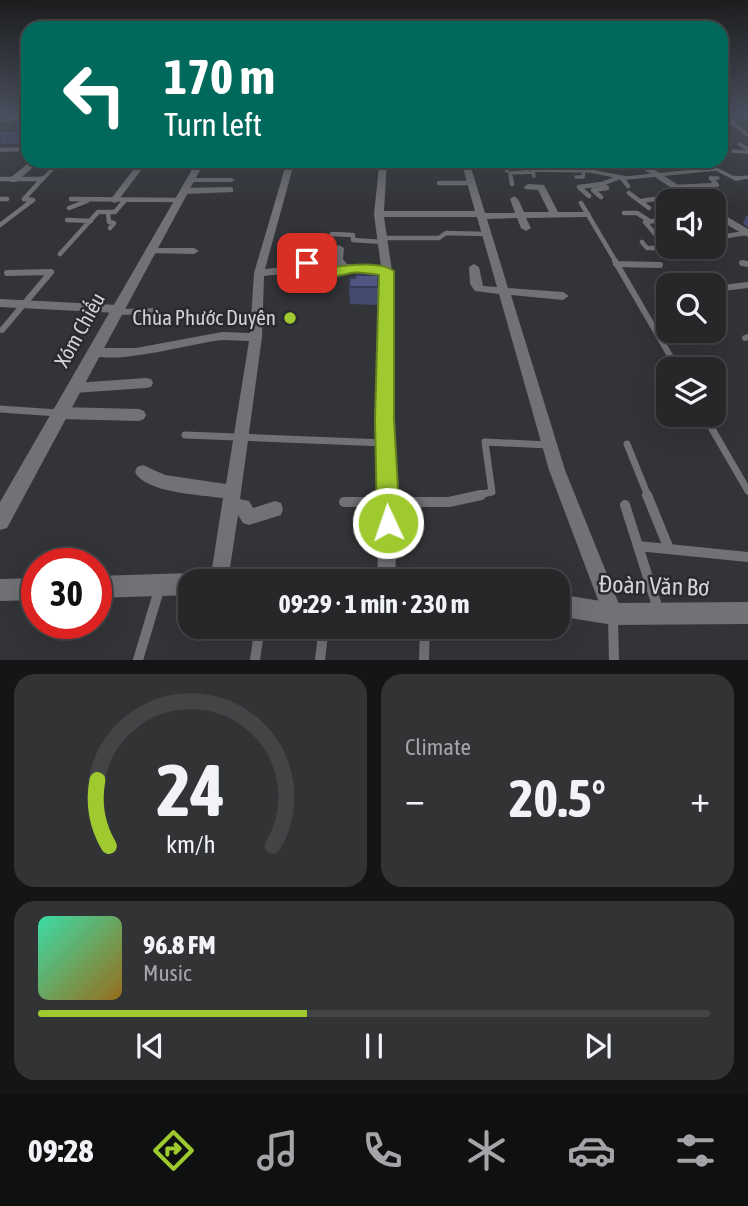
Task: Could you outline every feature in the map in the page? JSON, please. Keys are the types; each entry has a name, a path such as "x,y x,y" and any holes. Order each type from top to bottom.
{"street":[{"path":"0,150 21,148"},
{"path":"9,160 21,152"},
{"path":"13,180 28,168"},
{"path":"114,200 138,168"},
{"path":"221,569 256,337 259,273 289,168"},
{"path":"383,168 379,214 387,271 384,443 386,569"},
{"path":"467,168 550,445 579,532 613,614"},
{"path":"646,168 679,189"},
{"path":"191,179 230,178 191,179"},
{"name":"Xóm Chiếu","path":"3,511 191,179"},
{"path":"528,187 541,187 555,214"},
{"path":"514,199 526,228"},
{"path":"379,214 586,214"},
{"path":"726,220 746,231"},
{"path":"308,244 308,268"},
{"path":"339,248 338,259 350,268"},
{"path":"150,251 194,251"},
{"path":"474,267 476,284 480,289 563,296"},
{"path":"259,273 308,268 338,274 350,268 387,271"},
{"path":"0,303 117,310"},
{"path":"94,352 136,352 222,335 256,337"},
{"path":"74,388 146,383"},
{"path":"60,414 139,415"},
{"path":"143,472 163,482 231,500 243,507 249,517 275,509"},
{"path":"112,586 178,584"},
{"path":"0,590 21,589"},
{"name":"Đoàn Văn Bơ","path":"570,608 613,614 748,613"}],"lane":[{"path":"733,151 748,150"},
{"path":"0,225 33,200 24,200 53,168"},
{"path":"525,168 526,172"},
{"path":"512,184 510,173 534,174 558,169 635,178 654,173 716,169 736,178 748,177"},
{"path":"576,177 583,177 584,171"},
{"path":"589,196 579,187 602,184 621,177"},
{"path":"621,177 628,186"},
{"path":"676,187 718,185 711,178 718,178"},
{"path":"0,179 41,179"},
{"path":"71,199 125,200 191,179"},
{"path":"439,183 472,183"},
{"path":"601,197 593,190 607,188 602,184"},
{"path":"629,193 649,208"},
{"path":"641,201 656,199"},
{"path":"0,200 7,200"},
{"path":"69,208 89,200"},
{"path":"60,254 98,212 115,212 125,200"},
{"path":"581,203 671,357"},
{"path":"107,213 109,222 114,223 110,228"},
{"path":"624,213 637,213 667,248 648,248 642,242"},
{"path":"75,218 92,219"},
{"path":"67,220 92,219"},
{"path":"647,222 656,221"},
{"path":"726,235 746,231"},
{"path":"332,234 353,235 353,240 439,238 446,233 486,234"},
{"path":"616,264 660,265"},
{"path":"2,330 51,272 7,273"},
{"path":"726,288 748,285"},
{"path":"117,310 156,311"},
{"path":"2,412 60,414"},
{"path":"711,427 748,491"},
{"path":"185,435 384,443"},
{"path":"344,502 449,502 492,492 485,442 550,445"},
{"path":"627,444 670,549"},
{"path":"625,505 660,614"},
{"path":"638,546 748,557"},
{"path":"138,660 160,585"},
{"path":"613,614 614,660"},
{"path":"255,660 258,639"},
{"path":"320,660 322,639"},
{"path":"424,660 425,639"}],"building":[{"path":"356,275 378,275 378,287 349,287 350,278 355,278"}],"place":[{"name":"Chùa Phước Duyên","path":"290,318"}],"route":[{"path":"307,263 308,268 313,271 338,274 350,268 387,271 384,443 388,523"}]}
